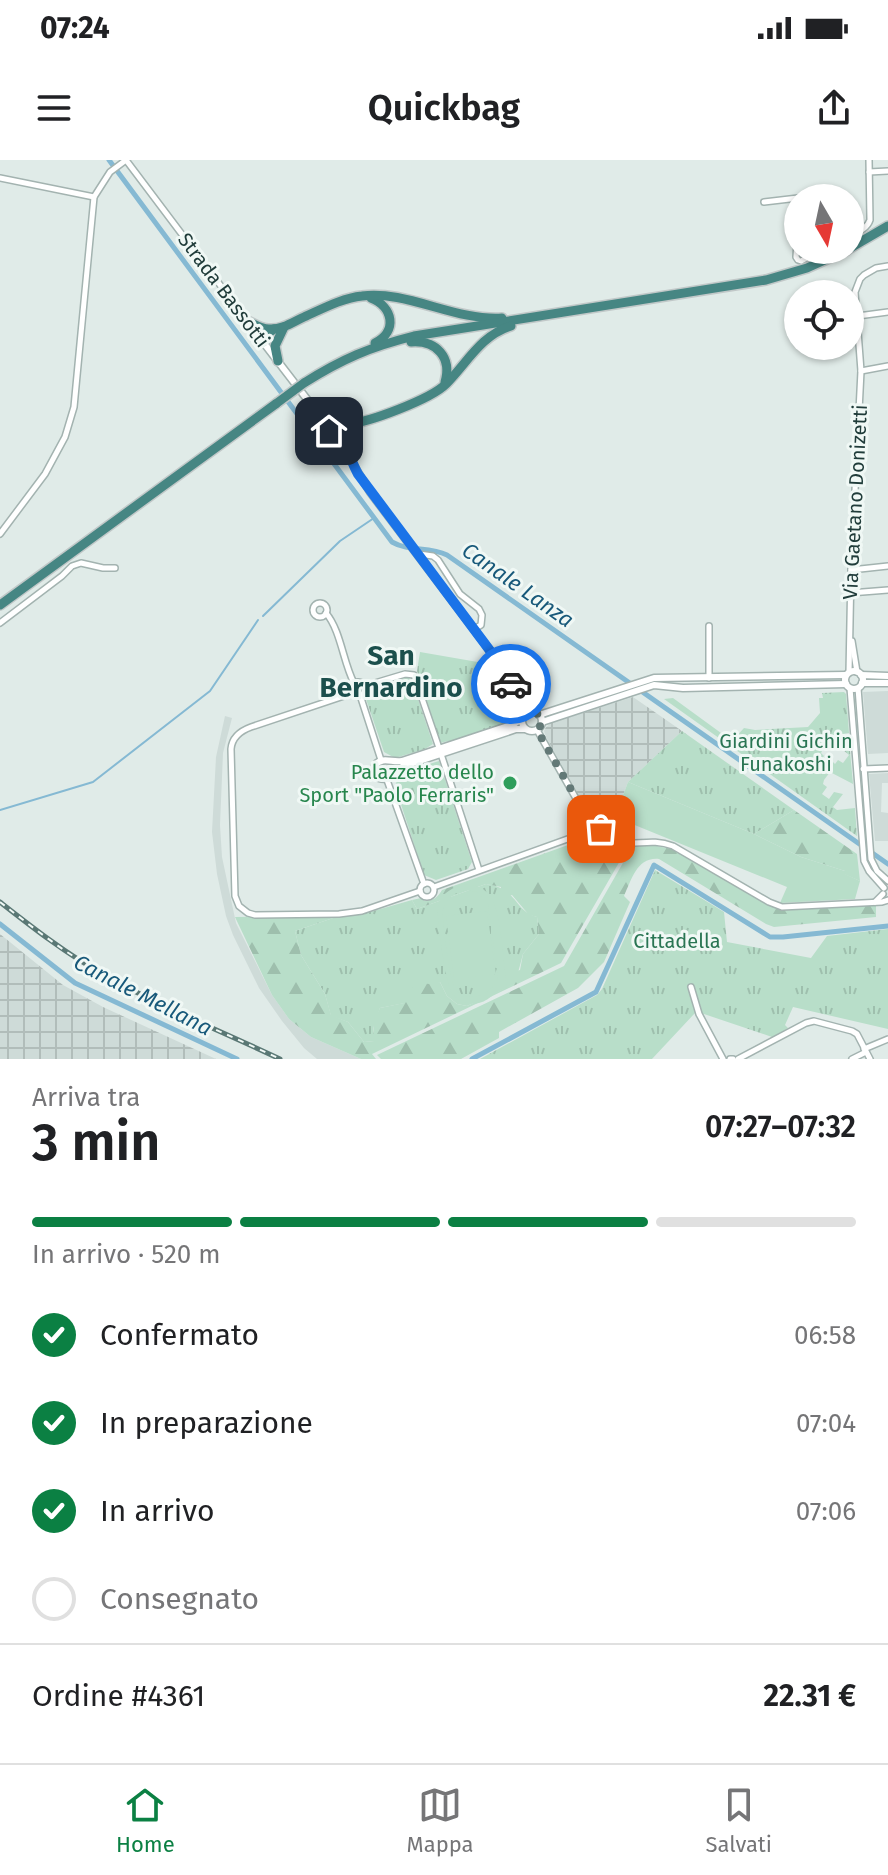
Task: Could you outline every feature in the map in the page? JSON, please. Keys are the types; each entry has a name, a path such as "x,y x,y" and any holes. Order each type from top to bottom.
{"highway":[{"path":"864,240 888,226"},
{"path":"0,605 332,365 414,336 766,280 816,264"},
{"path":"263,342 268,343 279,330 316,312 360,296 395,298 481,318 513,317 554,310 573,312"},
{"path":"332,365 350,352 384,338 389,328 390,317 382,302 360,296"},
{"path":"342,424 367,420 435,394 482,343 503,328 573,312"},
{"path":"246,320 266,329 279,330"},
{"path":"278,361 275,346 279,330"},
{"path":"332,365 403,342 418,341 429,344 445,357 447,375 444,386"},
{"path":"354,434 367,420"}],"street":[{"path":"0,534 45,474 65,437 74,407 94,197 110,172 126,160"},
{"name":"Strada Bassotti","path":"126,160 323,420 330,435"},
{"path":"864,229 870,220 869,160"},
{"path":"869,172 888,171"},
{"path":"0,178 94,197"},
{"path":"764,202 784,200"},
{"name":"Via Gaetano Donizetti","path":"860,280 876,268 888,266"},
{"path":"864,315 888,312"},
{"name":"Via Gaetano Donizetti","path":"848,674 860,360"},
{"path":"861,371 888,366"},
{"path":"323,420 352,428 350,459"},
{"path":"342,424 332,428 330,435 333,442 350,459 370,492 497,660 528,712"},
{"path":"340,446 349,445"},
{"path":"405,530 405,536 419,554 438,560 460,594 479,609 483,620 474,629"},
{"path":"0,623 72,566 81,563 115,568"},
{"path":"851,570 888,566"},
{"path":"850,593 888,590"},
{"path":"326,613 354,683 353,693"},
{"path":"709,626 709,678"},
{"name":"Via Gaetano Donizetti","path":"850,632 856,682"},
{"path":"365,686 405,674 414,675 479,870"},
{"path":"540,718 666,677 848,674 856,682 863,769 864,861 886,891"},
{"path":"848,674 856,682 864,817 871,859 886,891"},
{"path":"856,682 888,676"},
{"path":"688,678 688,688"},
{"path":"748,678 749,687"},
{"path":"354,683 360,682 365,686"},
{"path":"643,685 688,688 888,683"},
{"path":"360,695 364,693 365,686"},
{"path":"360,695 353,693 245,729 239,732 231,745 236,902 255,915 339,914 362,911 420,891 424,884 387,780"},
{"path":"360,695 381,760"},
{"path":"537,730 516,729 440,751 392,763 381,760 375,765 375,773 387,780 404,766 440,751 514,724 528,712 534,711 540,718"},
{"path":"540,718 537,730 590,823"},
{"path":"522,719 525,729"},
{"path":"392,763 394,772"},
{"path":"863,769 888,768"},
{"path":"587,832 590,823"},
{"path":"590,823 599,825 599,834"},
{"path":"587,832 591,836 599,834 624,844 662,842 673,846 782,907 874,903 886,891"},
{"path":"434,887 587,832"},
{"path":"424,884 434,887"},
{"path":"420,891 424,897 430,897 435,891 434,887"},
{"path":"691,987 699,1014 723,1059"},
{"path":"734,1059 814,1021 857,1034 870,1059"},
{"path":"852,1059 888,1039"}],"shaded area":[{"path":"888,691 888,753 868,754 863,692"},
{"path":"633,697 682,731 628,782 610,830 589,814 544,731 551,723"},
{"path":"225,716 232,718 223,753 220,825 222,857 236,923 272,995 289,1019 311,1037 361,1059 317,1059 304,1048 259,988 233,935 217,874 212,832 216,757"},
{"path":"888,773 888,783 882,783 881,812 888,813 888,841 875,841 869,774"},
{"path":"0,934 63,985 216,1059 0,1059"}],"green space":[{"path":"420,652 495,665 497,676 501,675 518,702 517,719 440,743 417,671"},
{"path":"405,678 412,681 433,744 395,758 384,752 366,699 372,689"},
{"name":"Giardini Gichin Funakoshi","path":"844,692 849,733 829,736 820,749 824,756 819,763 826,768 832,761 835,764 838,760 843,763 849,755 842,749 849,740 853,784 830,772 824,780 823,784 827,787 822,794 829,799 834,792 843,794 833,807 837,810 855,808 857,836 664,699 673,698 732,741 744,728 808,727 820,713 819,698 823,698 822,693"},
{"path":"682,731 794,810 754,834 628,782"},
{"path":"439,761 472,862 468,869 436,880 424,875 395,786 400,773"},
{"path":"628,782 754,834 801,857 845,871 845,874 860,881 855,899 780,903 787,887 615,817"},
{"path":"794,810 857,854 860,881 844,874 845,871 801,857 754,834"},
{"path":"582,840 628,847 561,963 372,1054 376,1059 361,1059 311,1037 289,1019 272,995 235,917 339,916 295,931 301,955 325,994 331,1015 348,1022 364,1042 374,1041 373,1022 380,1008 404,1003 402,994 422,981 428,984 440,982 447,996 457,1004 467,1006 514,984 512,972 520,970 523,954 539,934 537,917 529,915 512,895 501,895 501,887 486,884 417,909 412,900 433,899 442,890"},
{"path":"651,845 672,849 782,910 876,904 876,917 774,927 659,859 652,859 636,870 624,896 630,902 604,962 578,988 499,1032 499,1038 461,1059 381,1059 377,1055 564,966 632,847"},
{"name":"Cittadella","path":"655,870 724,912 727,942 811,958 827,936 888,929 888,1029 793,1007 785,1025 788,1028 772,1037 701,1013 692,987 688,989 695,1013 652,1059 480,1059 597,995"},
{"path":"486,884 504,890 529,914 537,917 539,934 523,954 515,984 467,1006 457,1004 447,996 440,982 405,1003 380,1008 373,1028 375,1041 364,1042 348,1022 331,1016 325,994 301,955 295,931 339,916 363,914 412,900 417,909"},
{"path":"461,885 481,888 493,901 507,988 474,1004 460,1001 452,993 438,923 438,906 442,897","holes":["466,890 477,892 488,904 498,977 491,989 471,997 465,996 454,986 446,948 443,910 455,894"]},
{"path":"487,911 496,974 454,980 446,916"}],"waterway":[{"name":"Canale Lanza","path":"109,160 392,542 447,555 888,864"},
{"path":"263,616 340,541 374,518"},
{"path":"0,810 93,782 210,691 258,620"},
{"name":"Canale Mellana","path":"472,1059 596,992 654,865 770,937 888,926"},
{"name":"Canale Mellana","path":"0,924 75,983 237,1059"}],"railway":[{"path":"0,902 101,973 280,1059"}],"way so far":[{"path":"511,684 528,712 534,711 541,717 537,730 590,823 597,823 601,829"}],"place":[{"name":"Palazzetto dello Sport \"Paolo Ferraris\"","path":"510,783"}],"district":[{"name":"San Bernardino","path":"391,671"}],"route":[{"path":"329,431 323,420 333,424 344,423 352,428 349,452 358,474 497,660 511,684"}]}
